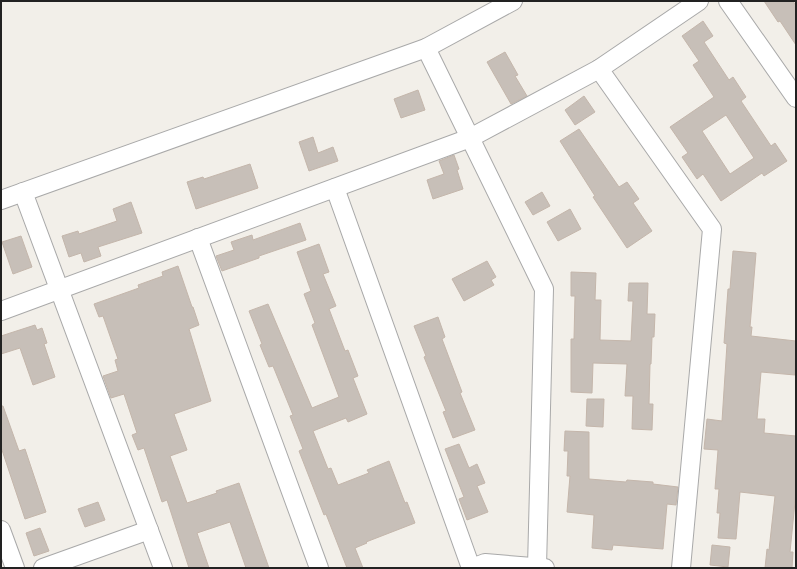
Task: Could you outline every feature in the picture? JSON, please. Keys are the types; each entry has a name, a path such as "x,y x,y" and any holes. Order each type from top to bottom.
{"street":[{"path":"1,200 426,48 513,1"},
{"path":"1,311 470,138 599,69 699,1"},
{"path":"728,1 796,98"},
{"path":"335,188 471,568 485,563 541,568 544,289 426,48"},
{"path":"599,69 712,230 681,568"},
{"path":"23,192 162,568"},
{"path":"198,238 319,568"},
{"path":"1,530 15,568"},
{"path":"43,568 149,530"}],"building":[{"path":"764,1 793,1 796,6 796,45 780,21 778,22"},
{"path":"703,21 713,36 704,42 729,80 733,77 746,97 741,101 771,146 775,143 787,161 764,176 762,173 721,201 703,174 697,179 682,157 688,153 670,127 714,97 693,65 699,61 682,36","holes":["726,115 754,158 730,174 702,131"]},
{"path":"505,52 518,75 515,76 527,96 511,104 487,62"},
{"path":"418,90 425,110 401,118 394,99"},
{"path":"584,96 595,112 575,125 565,110"},
{"path":"579,129 619,187 627,182 639,199 633,203 652,231 627,248 593,197 595,196 560,141"},
{"path":"313,137 318,153 333,147 338,161 309,171 299,142"},
{"path":"454,155 459,169 457,170 463,189 433,199 427,180 444,174 439,161"},
{"path":"250,164 258,188 196,209 187,182 203,177 204,179"},
{"path":"542,192 550,206 533,215 525,202"},
{"path":"131,202 142,233 98,247 101,256 84,262 81,253 69,257 62,236 78,231 79,234 117,221 113,209"},
{"path":"570,209 581,229 558,241 547,222"},
{"path":"300,223 306,240 259,256 259,258 222,271 216,256 234,250 231,242 252,235 253,240"},
{"path":"21,236 32,267 13,274 2,242"},
{"path":"319,244 329,272 323,274 336,306 329,309 345,351 348,350 358,376 353,378 367,414 348,422 346,418 313,431 328,469 331,468 338,485 369,473 367,470 389,461 405,503 407,502 415,523 366,542 367,543 355,548 363,568 347,568 299,451 303,449 290,416 293,415 273,366 269,367 249,311 268,304 312,408 339,397 312,325 315,323 304,294 311,291 297,252"},
{"path":"733,251 756,253 750,327 752,327 751,336 796,341 795,375 761,372 757,419 765,419 764,433 796,436 796,492 790,552 793,552 792,568 765,568 767,549 769,550 775,496 740,492 736,539 718,538 720,513 717,513 719,489 715,489 718,450 704,449 707,419 722,421 727,344 724,343 728,289 730,289"},
{"path":"487,261 496,277 491,280 494,285 464,301 452,279"},
{"path":"178,266 199,325 189,329 211,401 174,414 187,450 170,456 187,503 217,493 216,491 239,483 269,568 246,568 230,522 197,533 209,568 189,568 167,500 162,502 144,448 138,450 132,435 137,433 124,394 111,398 103,376 118,371 115,360 118,359 103,316 99,317 94,304 139,288 138,285 163,276 162,272"},
{"path":"571,272 596,273 595,300 601,300 600,340 631,341 633,301 628,301 629,283 648,283 647,314 655,314 654,337 652,337 650,364 649,404 653,404 652,430 632,429 633,396 625,396 627,364 593,363 592,393 571,392 571,339 574,339 575,296 571,296"},
{"path":"438,317 445,337 442,339 462,392 460,393 475,430 453,438 443,412 446,411 424,357 426,356 414,326"},
{"path":"35,325 37,330 42,328 47,343 44,344 55,377 33,385 20,348 1,354 1,336"},
{"path":"587,399 604,399 603,427 586,426"},
{"path":"1,406 3,406 19,451 25,449 46,512 25,519 1,447"},
{"path":"565,431 589,432 589,479 626,482 627,480 653,482 653,484 678,487 676,505 667,504 663,549 613,545 612,550 592,548 594,515 567,512 570,476 567,476 568,451 564,451"},
{"path":"459,444 469,468 477,464 485,483 477,486 488,512 467,520 459,499 464,497 445,449"},
{"path":"98,502 105,520 85,527 78,509"},
{"path":"40,528 49,551 34,556 26,533"},
{"path":"712,545 730,547 728,567 710,565"}]}
